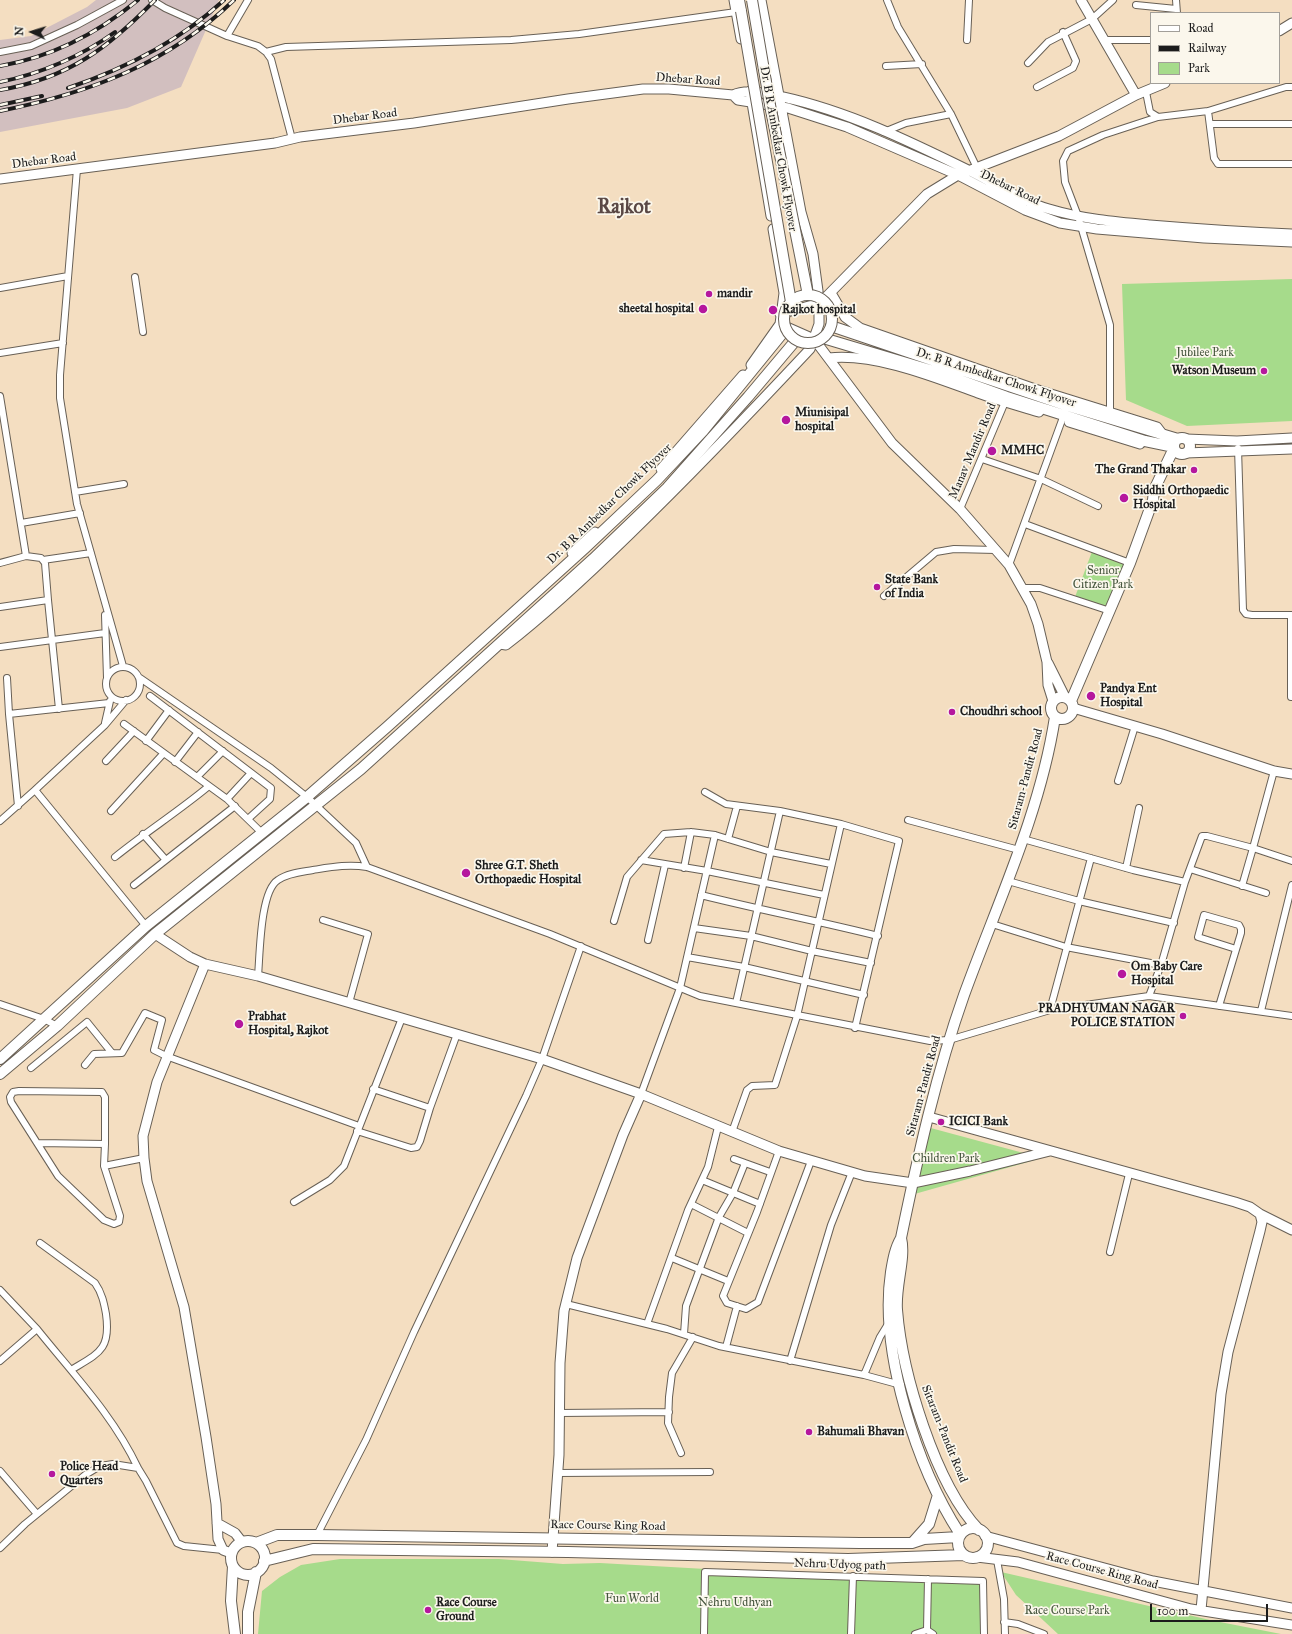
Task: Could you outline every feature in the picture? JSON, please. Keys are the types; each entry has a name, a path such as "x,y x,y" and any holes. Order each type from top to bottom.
{"main road":[{"name":"Dr. B R Ambedkar Chowk Flyover","path":"0,1059 146,926 307,797 490,634 657,480 703,430 783,327 784,315 791,302 739,0"},
{"name":"Dr. B R Ambedkar Chowk Flyover","path":"752,0 770,105 808,295"},
{"path":"791,302 797,298 808,295 816,297 828,306 831,312 831,326 818,338"},
{"name":"Dr. B R Ambedkar Chowk Flyover","path":"831,326 1068,406 1147,430 1161,439"},
{"path":"0,1074 57,1026 155,934 362,769 501,643 666,488 727,421 796,340 783,327"},
{"name":"Dr. B R Ambedkar Chowk Flyover","path":"796,340 810,343 818,338 940,373 1007,397 1145,441 1161,439"},
{"path":"1070,702 1059,697 1053,701 1051,711 1060,718 1071,715 1070,702 1130,563 1153,500 1154,490 1180,447 1161,439"},
{"name":"Sitaram-Pandit Road","path":"982,1533 952,1490 923,1422 904,1385 896,1293 903,1247 901,1238 929,1117 949,1040 964,994 992,924 1023,839 1060,718"},
{"path":"901,1238 896,1246 892,1267 887,1306 888,1324 920,1452 938,1495 960,1536 959,1548 964,1555"},
{"path":"912,1543 929,1524 938,1495"},
{"path":"248,1634 248,1612 256,1572 264,1561 313,1549 552,1552 848,1559 964,1555 969,1557 977,1557 986,1550 988,1544 982,1533 968,1529 960,1536"},
{"name":"Race Course Ring Road","path":"256,1543 277,1535 912,1543 924,1539 960,1536"},
{"path":"256,1572 251,1574 240,1573 233,1566 227,1551 242,1542 256,1543 263,1551 264,1561"},
{"path":"233,1566 231,1601 235,1634"}],"street":[{"path":"0,52 30,46 77,25 123,0"},
{"path":"152,0 164,8 227,36 258,46 266,52 271,59 292,139"},
{"path":"227,36 248,0"},
{"path":"734,0 784,293 784,303 780,314 783,327 818,338 829,358 892,442 960,509 1009,565 1023,588 1038,624 1047,662 1048,685 1053,701"},
{"path":"501,643 506,645 523,632 598,565 665,500 810,349 818,338 819,312 816,304 818,291 813,254 801,212 761,0"},
{"path":"887,0 898,27 922,64 951,114 973,169"},
{"path":"967,40 969,0"},
{"path":"1081,0 1136,95"},
{"path":"1028,63 1043,46 1064,32 1092,19 1113,0"},
{"path":"1136,5 1176,11 1176,0"},
{"path":"266,52 286,47 511,40 579,34 736,12"},
{"path":"1280,30 1292,23"},
{"path":"1037,87 1073,68 1076,64 1076,60 1064,32"},
{"path":"1104,40 1150,40"},
{"path":"886,66 922,64"},
{"path":"780,314 816,304 831,293 928,194 958,175 1058,136 1136,95 1163,84"},
{"path":"1110,411 1110,325 1078,216 1065,182 1063,161 1068,151 1103,135 1158,117 1208,111 1286,87 1292,87"},
{"name":"Dhebar Road","path":"0,179 117,162 275,143 292,139 414,124 568,99 644,89 669,89 733,95 739,92 750,92 778,96 832,110 973,169 1034,204 1062,213 1132,223 1206,230 1292,234"},
{"path":"1146,92 1150,112 1158,117"},
{"name":"Dhebar Road","path":"733,95 738,100 780,106 810,113 868,135 958,175 1025,210 1044,218 1081,227 1204,238 1292,242"},
{"path":"1208,111 1211,124 1214,158 1218,164 1292,164"},
{"path":"884,132 906,123 951,114"},
{"path":"1211,124 1292,124"},
{"path":"77,169 60,375 60,398 75,492 122,666"},
{"path":"0,288 68,276"},
{"path":"134,277 143,332"},
{"path":"829,358 850,357 877,362 931,376 1005,402 1151,447 1161,439 1156,427 1110,411 1035,389 860,328 845,316 831,293"},
{"path":"0,352 63,343"},
{"path":"0,396 26,556"},
{"name":"Manav Mandir Road","path":"960,509 1005,402"},
{"path":"1009,565 1062,420"},
{"path":"1180,447 1238,441 1292,438"},
{"path":"1238,441 1243,610 1246,614 1252,615 1292,615 1291,697"},
{"path":"1180,447 1238,452 1292,449"},
{"path":"982,459 1041,479 1098,506"},
{"path":"75,492 124,484"},
{"path":"21,523 80,513"},
{"path":"1025,524 1130,563"},
{"path":"884,596 936,552 954,549 996,550"},
{"path":"0,563 26,556 41,558 44,560 91,553"},
{"path":"44,560 59,709"},
{"path":"1023,588 1040,588 1110,611"},
{"path":"0,607 48,600"},
{"path":"105,606 107,687 111,696 105,725"},
{"path":"0,646 105,633"},
{"path":"1047,662 1070,702 1135,726 1274,771 1292,774"},
{"path":"107,680 114,669 122,666 133,670 140,678 270,768 307,797 356,843 367,867"},
{"path":"7,678 18,806"},
{"path":"0,821 36,790 105,725 126,700 137,693 140,687 140,678"},
{"path":"111,696 120,700 126,700"},
{"path":"150,696 271,788 270,799 248,818"},
{"path":"9,714 109,704"},
{"path":"146,741 169,710"},
{"path":"124,724 163,754 227,799 248,818 262,834"},
{"path":"1118,781 1135,726"},
{"path":"106,761 134,731"},
{"path":"175,762 198,732"},
{"path":"197,778 222,751"},
{"path":"112,811 163,754"},
{"path":"1242,886 1274,771"},
{"path":"227,799 251,773"},
{"path":"115,857 144,834 182,808 209,786"},
{"path":"36,790 146,926"},
{"path":"705,792 726,804 780,811 841,824 899,841 878,936 855,1028"},
{"path":"134,885 165,859 235,806"},
{"path":"728,839 737,806"},
{"path":"1126,868 1139,808"},
{"path":"736,1003 780,811"},
{"path":"908,820 1019,850"},
{"path":"732,1132 747,1090 752,1086 775,1085 797,1016 841,824"},
{"path":"614,921 626,878 664,834 691,832 715,835 771,852 831,864"},
{"path":"684,868 691,832"},
{"path":"144,834 165,859"},
{"path":"552,1552 557,1473 560,1363 566,1304 577,1258 620,1142 641,1094 680,988 715,835"},
{"path":"1150,996 1174,923 1185,882 1202,836 1253,848 1292,861"},
{"path":"1023,839 1126,868 1185,882"},
{"path":"1050,1010 1091,858"},
{"path":"641,860 707,871 824,895"},
{"path":"258,976 265,898 272,885 278,879 292,874 352,864 367,867 581,946 700,996 855,1028 930,1041 949,1040 1001,1023 1050,1010 1150,996 1292,1016"},
{"path":"648,940 665,865"},
{"path":"1190,869 1242,886 1266,892"},
{"path":"1008,881 1079,901 1174,923"},
{"path":"1261,1011 1292,885"},
{"path":"701,895 757,910 818,921 878,936"},
{"path":"1219,1006 1241,933 1241,929 1239,925 1204,915 1198,937 1236,949"},
{"path":"323,920 368,934 348,1003"},
{"path":"992,924 1066,947 1161,965"},
{"path":"694,928 751,936 812,951 871,963"},
{"path":"155,934 190,958 205,964 258,976 542,1059 641,1094 779,1151 880,1179 913,1183 970,1171 1050,1151"},
{"path":"317,1535 366,1440 417,1325 502,1150 542,1059 581,946"},
{"path":"687,957 805,980 864,995"},
{"path":"205,964 166,1056 149,1110 143,1136 147,1181 184,1307 205,1430 218,1539 227,1551"},
{"path":"0,1004 44,1019 57,1026"},
{"path":"85,1065 94,1054 122,1053 145,1013 162,1020 154,1050 166,1056 410,1148 417,1146 420,1141 430,1108 457,1034"},
{"path":"294,1202 339,1173 344,1166 402,1018"},
{"path":"31,1068 88,1022 112,1053"},
{"path":"373,1089 430,1108"},
{"path":"13,1092 102,1092 105,1097 105,1144 104,1166 120,1216 119,1222 114,1224 104,1220 58,1176 11,1102 10,1097 13,1092"},
{"path":"929,1117 1129,1174 1245,1205 1292,1230"},
{"path":"647,1324 691,1204 708,1167 718,1127"},
{"path":"38,1143 105,1144"},
{"path":"779,1151 770,1172 760,1204 723,1296 727,1303 746,1309 758,1302 811,1161"},
{"path":"104,1166 144,1158"},
{"path":"734,1159 770,1172"},
{"path":"684,1334 686,1306 719,1217 733,1193 745,1163"},
{"path":"790,1361 831,1225 852,1172"},
{"path":"1110,1252 1129,1174"},
{"path":"702,1180 760,1204"},
{"path":"691,1204 748,1233"},
{"path":"1201,1610 1201,1592 1225,1366 1260,1232 1262,1222 1260,1214"},
{"path":"40,1244 95,1283 100,1291 105,1306 108,1341 97,1353 71,1370"},
{"path":"672,1258 728,1281"},
{"path":"0,1290 37,1329 111,1420 127,1444 177,1543 184,1546 227,1551"},
{"path":"566,1304 647,1324 726,1347 864,1375 904,1385"},
{"path":"726,1347 737,1306"},
{"path":"864,1375 880,1337 888,1324"},
{"path":"0,1361 37,1329"},
{"path":"681,1453 668,1423 672,1373 693,1337"},
{"path":"559,1413 669,1412"},
{"path":"0,1548 37,1514 100,1466 113,1464 138,1468"},
{"path":"0,1471 37,1514"},
{"path":"557,1473 710,1472"},
{"path":"217,1523 235,1533 242,1542"},
{"name":"Race Course Ring Road","path":"982,1533 1126,1574 1201,1592 1292,1608"},
{"name":"Race Course Ring Road","path":"977,1557 1018,1562 1201,1610 1292,1625"},
{"path":"996,1560 1004,1598 1005,1634"},
{"name":"Nehru Udyog path","path":"704,1634 705,1572 983,1580 984,1634"},
{"path":"852,1634 853,1576"},
{"path":"927,1630 928,1579"},
{"path":"1004,1622 1018,1624 1044,1634"},
{"path":"915,1634 927,1630"},
{"path":"927,1630 933,1634"}],"shaded area":[{"path":"96,0 219,0 181,87 127,108 0,132 0,40 31,36 87,7"}],"green space":[{"name":"Jubilee Park","path":"1292,279 1292,421 1187,426 1126,400 1122,284"},
{"name":"Senior Citizen Park","path":"1093,549 1130,563 1110,611 1075,597"},
{"name":"Children Park","path":"927,1127 1042,1158 911,1195"},
{"path":"340,1559 499,1559 563,1564 600,1563 706,1569 706,1571 983,1581 984,1634 258,1634 262,1591 280,1577 301,1565"},
{"name":"Race Course Park","path":"1001,1572 1210,1620 1281,1634 1058,1634 1016,1595"}],"railway":[{"path":"0,66 38,57 74,42 107,23 138,0"},
{"path":"0,90 25,85 47,78 86,58 121,33 155,0"},
{"path":"68,88 110,72 151,52 189,28 224,0"},
{"path":"0,111 65,95 126,73 182,42 209,22 234,0"},
{"path":"0,82 15,79 60,63 89,49 115,32"},
{"path":"0,105 42,96"}],"place":[{"name":"mandir","path":"709,294"},
{"name":"sheetal hospital","path":"703,309"},
{"name":"Rajkot hospital","path":"773,310"},
{"name":"Watson Museum","path":"1264,371"},
{"name":"Miunisipal hospital","path":"786,420"},
{"name":"MMHC","path":"992,451"},
{"name":"The Grand Thakar","path":"1194,470"},
{"name":"Siddhi Orthopaedic Hospital","path":"1124,498"},
{"name":"State Bank of India","path":"877,587"},
{"name":"Pandya Ent Hospital","path":"1091,696"},
{"name":"Choudhri school","path":"952,712"},
{"name":"Shree G.T. Sheth Orthopaedic Hospital","path":"466,873"},
{"name":"Om Baby Care Hospital","path":"1122,974"},
{"name":"PRADHYUMAN NAGAR POLICE STATION","path":"1183,1016"},
{"name":"Prabhat Hospital, Rajkot","path":"239,1024"},
{"name":"ICICI Bank","path":"941,1122"},
{"name":"Bahumali Bhavan","path":"809,1432"},
{"name":"Police Head Quarters","path":"52,1474"},
{"name":"Race Course Ground","path":"428,1610"}],"district":[{"name":"Rajkot","path":"624,208"}],"park label":[{"name":"Fun World","path":"632,1599"},
{"name":"Nehru Udhyan","path":"735,1603"}]}
